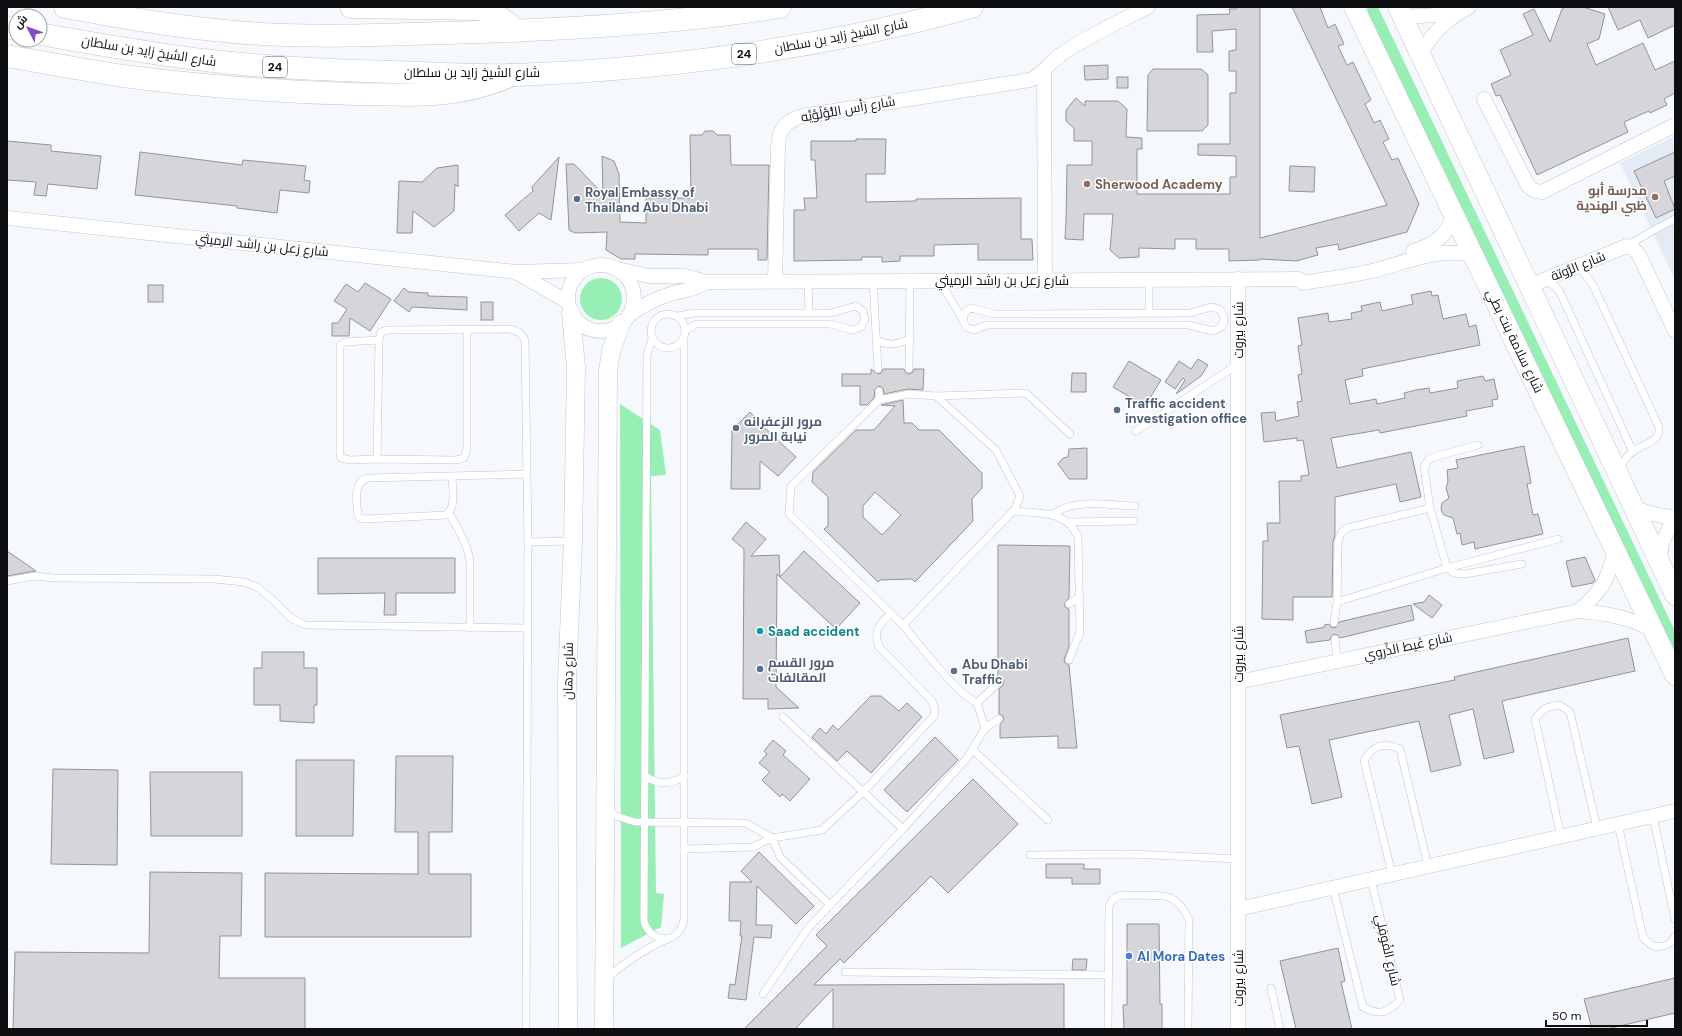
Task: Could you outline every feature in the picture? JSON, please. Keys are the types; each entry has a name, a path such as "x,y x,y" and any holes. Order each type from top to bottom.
{"main road":[{"path":"65,7 177,26 262,34 329,36 578,29 711,12 780,7"},
{"path":"351,7 477,9 488,11 498,16 516,31"},
{"name":"شارع الشيخ زايد بن سلطان","path":"48,35 158,54 267,66 328,70 513,75 627,67 739,55 849,36 972,7"},
{"name":"شارع سلامة بنت بطي","path":"1359,11 1454,215 1675,675"},
{"path":"1400,12 1537,282 1618,473 1675,595"},
{"path":"7,56 123,76 234,88 342,93 449,94 482,87 513,75"}],"street":[{"name":"شارع رَأس اللُّؤلُؤيَّه","path":"775,281 779,134 784,125 791,119 1030,80 1044,72 1051,62 1069,49 1148,7"},
{"path":"1420,54 1441,26 1454,14 1469,7"},
{"path":"1400,12 1454,14"},
{"path":"1044,72 1045,280"},
{"path":"1484,99 1530,189 1542,192 1675,125"},
{"name":"شارع زعل بن راشد الرميثي","path":"1299,279 1299,276 1302,273 1366,263 1425,248 1444,235 1454,215"},
{"name":"شارع زعل بن راشد الرميثي","path":"7,218 517,272 583,270"},
{"path":"1626,246 1633,248 1639,255 1675,331"},
{"name":"شارع الرُّوتة","path":"1537,282 1626,246"},
{"name":"شارع زعل بن راشد الرميثي","path":"617,269 649,276 685,276 706,282 1299,279 1303,283 1382,269 1447,252 1474,256"},
{"path":"604,1029 608,371 611,351 633,305 634,295 631,284 617,269 600,265 591,266 576,276 568,292 570,308 578,322 588,329 600,331 611,329 625,320"},
{"name":"شارع زعل بن راشد الرميثي","path":"517,272 570,308"},
{"name":"شارع بيروت","path":"1238,279 1238,1029"},
{"name":"شارع زعل بن راشد الرميثي","path":"625,320 649,302 691,290 706,282"},
{"name":"شارع دِهان","path":"568,1029 567,680 573,541 576,367 570,308"},
{"path":"1634,508 1674,518 1662,543 1659,562"},
{"path":"1578,611 1599,592 1604,584 1615,551"},
{"name":"شارع غَيط الذِّروي","path":"1238,682 1578,611 1615,615 1640,622 1653,630"},
{"path":"1238,909 1675,811"}],"lane":[{"name":"شارع الرُّوتة","path":"1626,246 1652,230 1675,219"},
{"path":"1576,267 1583,272 1593,285 1659,427 1659,434 1655,439 1632,452 1624,461 1618,473"},
{"path":"1148,279 1149,313"},
{"path":"909,369 910,280"},
{"path":"939,280 966,327 974,330 986,325 1189,325 1213,331 1220,328 1224,320 1222,312 1215,307 1190,313 994,314 972,308 965,312 963,320"},
{"path":"808,281 809,312"},
{"path":"873,281 878,369"},
{"path":"1537,282 1559,290 1632,452"},
{"path":"856,306 863,311 865,319 861,327 853,330 830,324 696,324 692,325 680,343 675,347 668,348 656,344 650,332 651,326 659,315 672,314 678,316 694,312 809,312 831,312 856,306"},
{"path":"605,981 629,960 680,931 684,919 685,334 684,326 678,316"},
{"path":"379,340 344,342 341,343 339,349 341,458 350,460 456,460 464,458 467,449 467,329"},
{"path":"377,459 379,340 381,332 387,330 510,329 518,331 523,336 525,341 528,542 526,1029"},
{"path":"652,338 647,355 644,921 649,932 653,936 658,938 670,938"},
{"path":"876,340 890,344 897,344 910,338"},
{"path":"1136,431 1238,364"},
{"path":"879,391 879,400"},
{"path":"985,728 977,703 970,700 903,625 789,514 791,486 879,400 909,393 936,396 1026,393 1070,434"},
{"path":"903,625 1013,511 1018,504 1020,496 996,450 936,396"},
{"path":"1478,445 1434,457 1428,460 1424,467 1430,508 1447,568 1454,573 1465,574 1522,564"},
{"path":"450,513 441,516 363,519 358,516 357,489 360,481 368,478 527,474"},
{"path":"452,476 453,504 450,513 467,545 469,552 470,628"},
{"path":"1053,514 1065,507 1078,504 1135,506"},
{"path":"1334,623 1337,602 1338,542 1341,533 1347,528 1430,508"},
{"path":"1013,511 1053,514 1068,522 1076,531 1078,537 1080,632 1069,660"},
{"path":"1068,522 1134,521"},
{"path":"1337,602 1447,568 1558,539"},
{"path":"528,542 573,541"},
{"path":"7,581 34,576 54,578 214,579 244,582 257,587 272,599 290,618 305,625 527,628"},
{"path":"1069,604 1080,597"},
{"path":"684,849 753,847 772,838 822,830 863,792 934,716 935,709 932,701 879,647 875,637 879,625 890,613"},
{"path":"1335,639 1337,661"},
{"path":"977,703 998,682"},
{"path":"1561,836 1535,719 1542,710 1550,706 1560,705 1570,712 1597,828"},
{"path":"783,717 903,829"},
{"path":"763,994 809,927 903,829 972,750 985,728 999,719"},
{"path":"1392,874 1364,761 1370,751 1380,746 1391,745 1400,749 1428,866"},
{"path":"972,750 1048,820"},
{"path":"645,776 657,783 664,784 671,783 684,776"},
{"path":"606,810 626,820 645,822 746,823 772,838 780,857 830,905"},
{"path":"1653,816 1675,919"},
{"path":"1618,824 1643,937 1652,946 1664,946 1673,942 1675,936"},
{"path":"1030,855 1130,854 1239,859"},
{"name":"شارع الفُوفِلِي","path":"1333,888 1363,1007 1372,1012 1384,1013 1400,1000 1371,879"},
{"path":"1108,1029 1109,906 1116,896 1122,895 1168,897 1178,903 1187,914 1189,920 1188,1029"},
{"path":"846,972 1109,975"},
{"path":"1271,988 1280,1029"}],"shaded area":[{"name":"مدرسة أبو ظبي الهندية","path":"1675,136 1675,280 1620,163"}],"green space":[{"path":"1368,7 1378,7 1675,631 1675,664 1367,11"},
{"path":"601,278 616,284 622,299 616,314 601,320 586,314 580,299 586,284"},
{"path":"620,404 660,430 666,475 651,476 656,893 664,894 661,927 621,948"}],"building":[{"path":"1236,7 1260,7 1260,238 1387,205 1292,7 1320,7 1328,28 1335,24 1344,44 1338,46 1347,65 1353,62 1371,100 1365,104 1374,123 1380,120 1389,139 1383,142 1392,160 1398,158 1419,204 1407,232 1339,250 1338,244 1316,248 1318,255 1296,261 1260,259 1229,261 1229,249 1196,249 1196,239 1175,239 1175,249 1139,248 1139,257 1119,258 1110,250 1113,214 1084,214 1083,240 1065,239 1067,165 1092,165 1092,141 1074,141 1074,128 1066,121 1066,110 1076,98 1085,106 1085,101 1118,101 1127,109 1126,137 1142,138 1142,149 1137,149 1137,194 1230,194 1230,177 1236,177 1236,156 1198,155 1198,144 1230,144 1230,93 1236,93 1236,71 1229,71 1229,51 1236,50 1236,29 1212,31 1213,52 1197,52 1197,15 1230,14 1229,9 1236,9"},
{"path":"1565,7 1583,7 1605,14 1599,39 1587,44 1596,65 1643,43 1655,70 1675,61 1675,93 1664,99 1667,105 1624,122 1628,132 1537,175 1500,95 1496,96 1491,84 1511,75 1500,50 1533,35 1523,14 1534,9 1550,42 1562,9"},
{"path":"1608,7 1675,7 1675,25 1648,38 1640,20 1618,30"},
{"path":"1108,65 1108,79 1085,80 1084,66"},
{"path":"1153,69 1201,69 1208,75 1208,125 1202,131 1147,131 1148,75"},
{"path":"1117,77 1128,77 1128,88 1117,88"},
{"path":"705,131 713,131 717,135 730,135 731,165 769,165 767,260 758,260 758,249 708,249 708,255 635,254 635,259 621,259 606,250 607,232 575,233 569,230 566,164 574,164 603,194 602,156 614,161 619,174 620,222 646,223 646,198 691,198 690,135 702,135"},
{"path":"856,139 886,139 885,174 866,174 866,202 916,201 916,199 1021,198 1021,239 1032,239 1033,260 978,260 978,244 934,245 934,256 900,256 900,261 882,262 882,257 862,257 862,260 794,261 794,210 805,210 804,198 817,198 815,160 811,160 811,141 856,141"},
{"path":"7,141 51,145 51,151 101,156 97,189 48,184 46,196 34,195 36,182 7,180"},
{"path":"140,152 242,165 243,160 306,166 304,180 310,181 309,193 280,190 277,213 237,208 237,206 135,195"},
{"path":"1675,152 1675,176 1664,181 1675,209 1656,218 1634,171"},
{"path":"559,157 551,220 539,213 519,231 505,215 533,191 532,187"},
{"path":"458,165 458,187 455,184 454,211 434,227 413,211 412,233 397,233 399,181 422,182 437,168"},
{"path":"1290,166 1315,167 1314,192 1289,191"},
{"path":"365,283 391,299 370,331 350,318 349,336 332,336 332,323 338,323 347,309 334,301 346,284 358,292"},
{"path":"148,285 163,285 163,302 148,302"},
{"path":"404,288 409,292 428,293 428,296 467,297 467,310 412,307 409,312 394,301"},
{"path":"1431,291 1432,296 1438,295 1443,319 1466,314 1469,327 1476,325 1480,345 1362,369 1363,376 1345,380 1350,404 1376,399 1377,404 1405,398 1404,393 1429,388 1430,393 1458,388 1457,381 1483,376 1485,381 1494,379 1498,399 1492,400 1493,406 1466,411 1467,416 1380,433 1379,430 1331,438 1337,468 1411,452 1421,497 1400,502 1396,484 1335,497 1332,597 1293,597 1293,620 1262,619 1263,541 1268,541 1267,523 1280,523 1279,481 1301,481 1301,476 1309,475 1303,440 1297,441 1297,438 1264,442 1261,413 1275,412 1276,421 1299,416 1297,402 1302,401 1298,375 1302,374 1298,346 1302,345 1298,318 1328,313 1329,322 1352,319 1351,313 1362,311 1361,306 1380,302 1382,311 1413,304 1411,295"},
{"path":"481,302 493,302 493,320 481,320"},
{"path":"1198,359 1208,365 1201,376 1176,394 1185,380 1183,378 1175,389 1165,382 1179,361 1191,369"},
{"path":"1129,361 1161,380 1145,406 1113,387"},
{"path":"871,369 878,374 881,373 883,369 904,369 906,373 909,374 913,372 914,369 924,369 923,390 908,389 884,394 883,388 879,386 875,389 874,398 867,405 860,405 860,386 842,386 842,374 871,374"},
{"path":"1072,373 1086,373 1086,392 1071,392"},
{"path":"903,400 904,423 912,423 919,430 939,430 982,473 982,488 972,499 973,521 915,582 912,579 880,580 878,582 824,529 828,526 828,497 812,482 813,472 856,430 874,430 895,406 881,405","holes":["875,492 901,515 882,535 863,517 863,506"]},
{"path":"750,412 796,457 778,476 760,461 760,489 731,489 732,430"},
{"path":"1524,446 1531,483 1527,484 1533,515 1538,514 1543,534 1475,549 1474,542 1462,545 1460,533 1457,534 1453,518 1444,515 1441,510 1442,503 1449,498 1446,488 1448,481 1447,470 1458,468 1456,460"},
{"path":"1087,448 1087,479 1069,479 1058,464 1063,458 1068,457 1069,449"},
{"name":"Saad accident","path":"746,522 766,539 751,556 779,555 780,577 777,574 776,687 799,708 768,709 768,699 743,699 744,549 732,539"},
{"path":"998,545 1070,546 1069,598 1064,604 1065,607 1069,609 1069,646 1064,660 1065,663 1069,665 1077,748 1058,748 1058,736 1000,738 1000,725 1004,719 1003,716 999,714 999,689 1003,685 1004,681 1002,678 998,677"},
{"path":"7,551 36,571 7,576"},
{"path":"804,551 860,603 836,629 780,577"},
{"path":"1585,557 1595,580 1593,583 1572,587 1566,561"},
{"path":"318,558 455,558 455,593 396,593 396,615 384,615 385,593 318,594"},
{"path":"1429,595 1442,605 1432,618 1413,604 1424,602"},
{"path":"1411,605 1414,620 1340,638 1334,634 1330,640 1307,643 1305,631 1325,627 1324,625 1329,624 1331,627 1335,628 1339,622"},
{"path":"1628,638 1635,671 1502,701 1514,752 1484,759 1473,709 1449,715 1461,765 1431,772 1419,721 1329,740 1342,797 1312,804 1299,746 1287,748 1280,715 1455,680 1454,677"},
{"path":"262,652 304,652 304,668 317,668 317,705 314,705 314,723 280,721 280,705 254,705 254,668 262,668"},
{"path":"871,696 881,696 899,711 907,703 922,717 871,773 847,751 837,761 812,737 820,728 826,734 833,725 838,730"},
{"path":"935,737 958,760 907,812 884,790"},
{"path":"773,740 786,751 783,755 810,779 790,801 782,794 780,797 762,780 770,772 759,763 767,754 764,751"},
{"path":"396,756 453,756 452,832 429,832 429,874 471,874 471,937 265,937 265,873 418,874 418,832 395,832"},
{"path":"296,760 354,760 353,836 296,836"},
{"path":"53,769 118,770 117,865 51,864"},
{"path":"150,772 242,772 242,836 151,836"},
{"path":"973,779 1018,824 948,893 931,876 844,963 840,959 814,985 1064,984 1064,1029 833,1029 833,989 795,1029 744,1029 827,946 816,935"},
{"path":"759,852 814,906 796,924 757,886 756,925 772,925 771,938 754,937 746,1000 728,998 730,984 735,985 742,936 740,936 741,921 729,921 730,882 752,882 741,871"},
{"path":"1046,864 1084,864 1084,869 1100,869 1100,884 1072,884 1072,878 1046,878"},
{"path":"150,872 242,873 241,936 220,936 219,978 305,978 305,1029 13,1029 15,952 149,953"},
{"path":"1127,924 1159,924 1160,1004 1162,1004 1162,1029 1124,1029 1123,1005 1127,1005"},
{"path":"1338,948 1345,981 1341,982 1352,1029 1296,1029 1280,961"},
{"path":"1073,959 1087,959 1086,970 1072,970"},
{"path":"1675,978 1675,1013 1607,1029 1592,1029 1584,999"}],"place":[{"name":"Sherwood Academy","path":"1087,184"},
{"name":"مدرسة أبو ظبي الهندية","path":"1655,197"},
{"name":"Royal Embassy of Thailand Abu Dhabi","path":"577,199"},
{"name":"Traffic accident investigation office","path":"1117,410"},
{"name":"مرور الزعفرانه نيابة المرور","path":"736,428"},
{"name":"Saad accident","path":"760,631"},
{"name":"مرور القسم المقالفات","path":"760,669"},
{"name":"Abu Dhabi Traffic","path":"954,671"},
{"name":"Al Mora Dates","path":"1129,956"}]}
